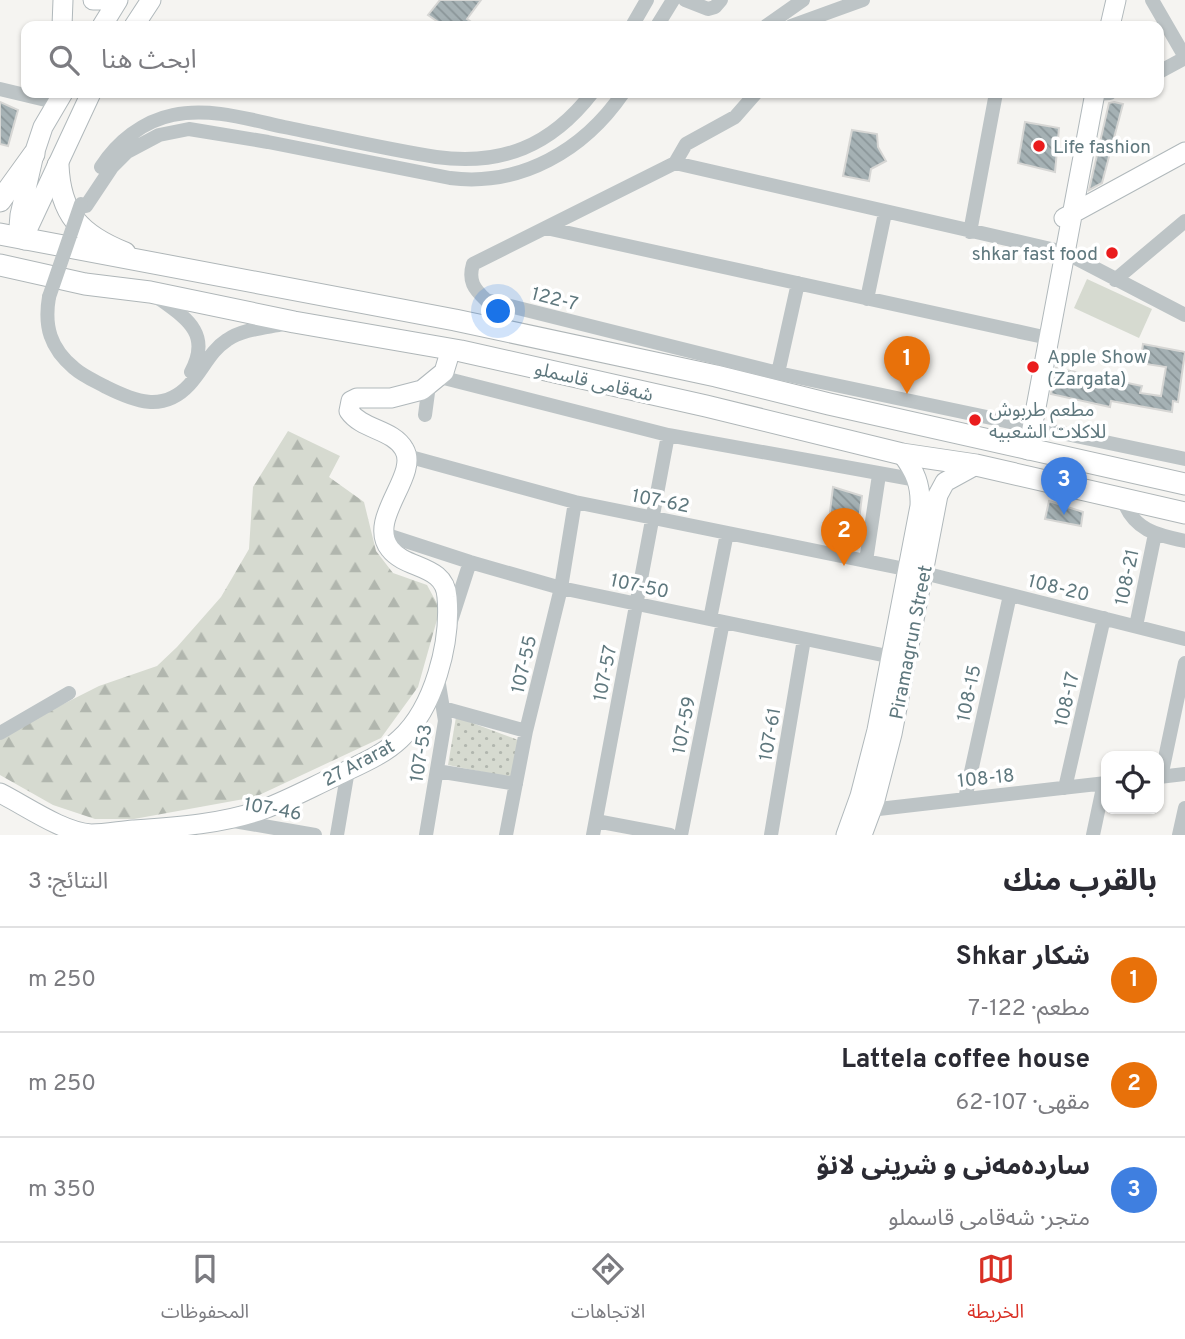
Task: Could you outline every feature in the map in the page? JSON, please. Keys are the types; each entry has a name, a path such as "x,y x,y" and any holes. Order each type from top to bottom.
{"main road":[{"path":"62,21 63,0"},
{"path":"93,0 107,0"},
{"path":"105,21 118,0"},
{"path":"137,21 151,0"},
{"path":"1098,21 1102,0"},
{"path":"1111,21 1116,0"},
{"path":"43,276 24,249 28,228 89,98"},
{"path":"1027,427 1039,336 1095,98"},
{"path":"26,240 19,227 20,215 34,154 53,101"},
{"path":"1068,220 1185,152"},
{"path":"0,201 34,154"},
{"path":"1068,220 1084,220 1185,164"},
{"path":"58,165 60,191 72,218 111,247 156,265"},
{"name":"شەقامی قاسملو","path":"0,234 456,320 716,376 1023,449 1185,484"},
{"path":"0,251 26,240"},
{"path":"1023,449 1060,251"},
{"name":"شەقامی قاسملو","path":"0,265 43,276 150,292 294,322 451,349 706,406 902,454 976,465 1185,513"},
{"path":"384,534 389,505 404,476 407,456 404,447 394,439 354,418 349,411 351,401 358,398 391,398 415,393 444,372 451,349"},
{"path":"823,436 831,421 829,404"},
{"path":"845,441 846,428 854,410"},
{"name":"Piramagrun Street","path":"862,835 875,800 892,734 917,571 920,506 917,480 913,468 902,454"},
{"name":"Piramagrun Street","path":"846,835 860,796 892,657 938,495 945,482 976,465"},
{"name":"27 Ararat","path":"0,793 69,832 90,834 181,827 264,809 376,757 401,738 420,713 438,678 447,597 443,583 433,572 395,554 386,543 384,534"}],"street":[{"path":"640,21 647,0"},
{"path":"660,21 673,0"},
{"path":"685,0 708,9 715,7 721,0"},
{"path":"773,21 803,0"},
{"path":"805,21 863,0"},
{"path":"1152,0 1164,21"},
{"path":"1164,21 1185,58 1164,69"},
{"path":"0,89 21,94"},
{"path":"294,322 234,336 211,355 188,386 162,400 144,402 129,398 79,372 60,356 47,329 46,314 83,205 106,159 119,145 139,129 172,115 213,113 408,153 464,160 500,157 536,143 555,131 572,117 588,98"},
{"path":"83,205 127,152 149,139 178,130 198,129 223,133 450,178 475,180 527,170 557,157 584,138 619,98"},
{"path":"753,98 735,117 686,144 675,163 1060,251 1115,280 1182,310"},
{"path":"970,232 995,98"},
{"path":"362,161 367,156 369,144"},
{"path":"402,169 402,158 408,153"},
{"name":"122-7","path":"675,163 473,264 473,286 486,300 778,373 1185,459"},
{"path":"867,299 885,212"},
{"path":"1115,280 1185,221"},
{"path":"546,228 1039,336"},
{"path":"778,373 798,284"},
{"path":"52,298 55,328 60,342 70,354 124,389 143,395 157,395 176,387 187,378 197,360 199,348 196,331 188,319 150,292"},
{"path":"425,415 434,381 668,435 917,480"},
{"name":"107-57","path":"595,828 668,435"},
{"name":"107-62","path":"407,456 575,502 917,571"},
{"path":"866,561 879,475"},
{"path":"1123,500 1129,516 1155,534 1185,541"},
{"name":"107-55","path":"506,835 526,731 561,588 575,502"},
{"name":"107-59","path":"681,835 717,620 727,533"},
{"name":"107-50","path":"384,534 561,588 892,657"},
{"name":"108-21","path":"1136,626 1155,534"},
{"path":"445,633 457,607 470,562"},
{"name":"108-20","path":"917,571 1185,639"},
{"name":"108-15","path":"965,799 1010,595"},
{"name":"108-17","path":"1065,788 1104,618"},
{"name":"107-61","path":"771,835 804,639"},
{"path":"1164,759 1185,663"},
{"name":"107-53","path":"426,835 445,721 438,678"},
{"path":"0,733 69,693"},
{"path":"443,708 526,731"},
{"path":"337,835 348,770"},
{"path":"437,771 516,784"},
{"path":"1164,777 1185,774"},
{"name":"108-18","path":"870,810 1101,784"},
{"path":"1093,835 1101,800"},
{"path":"1179,835 1185,808"},
{"name":"107-46","path":"224,819 315,835"},
{"path":"595,828 670,835"}],"green space":[{"path":"1087,279 1152,309 1139,338 1074,308"},
{"path":"288,431 340,456 329,477 364,502 376,551 393,573 427,585 440,609 418,687 381,738 255,797 134,819 95,819 53,805 0,775 0,736 99,686 157,666 221,597 249,549 253,487"},
{"path":"456,717 521,741 513,778 448,765"}],"building":[{"path":"440,0 481,0 467,19 470,21 437,21 428,15"},
{"path":"0,102 18,110 8,146 0,144"},
{"path":"1109,103 1123,104 1102,183 1089,190"},
{"name":"Life fashion","path":"1025,122 1059,128 1055,172 1018,163"},
{"path":"852,130 877,134 878,147 886,161 871,169 869,181 843,176"},
{"path":"1143,344 1185,352 1178,402 1173,401 1172,412 1111,401 1110,407 1051,394 1056,368 1142,386 1140,393 1161,396 1166,367 1140,363"},
{"path":"833,487 862,496 857,536 827,536"},
{"path":"1049,501 1083,512 1081,526 1045,519"}],"place":[{"name":"Life fashion","path":"1039,146"},
{"name":"shkar fast food","path":"1112,253"},
{"name":"Apple Show (Zargata)","path":"1033,367"},
{"name":"شکار Shkar","path":"907,394"},
{"name":"مطعم طربوش للاكلات الشعبيه","path":"975,420"},
{"name":"ساردەمەنی و شرینی لانۆ","path":"1064,515"},
{"name":"Lattela coffee house","path":"844,566"}]}
